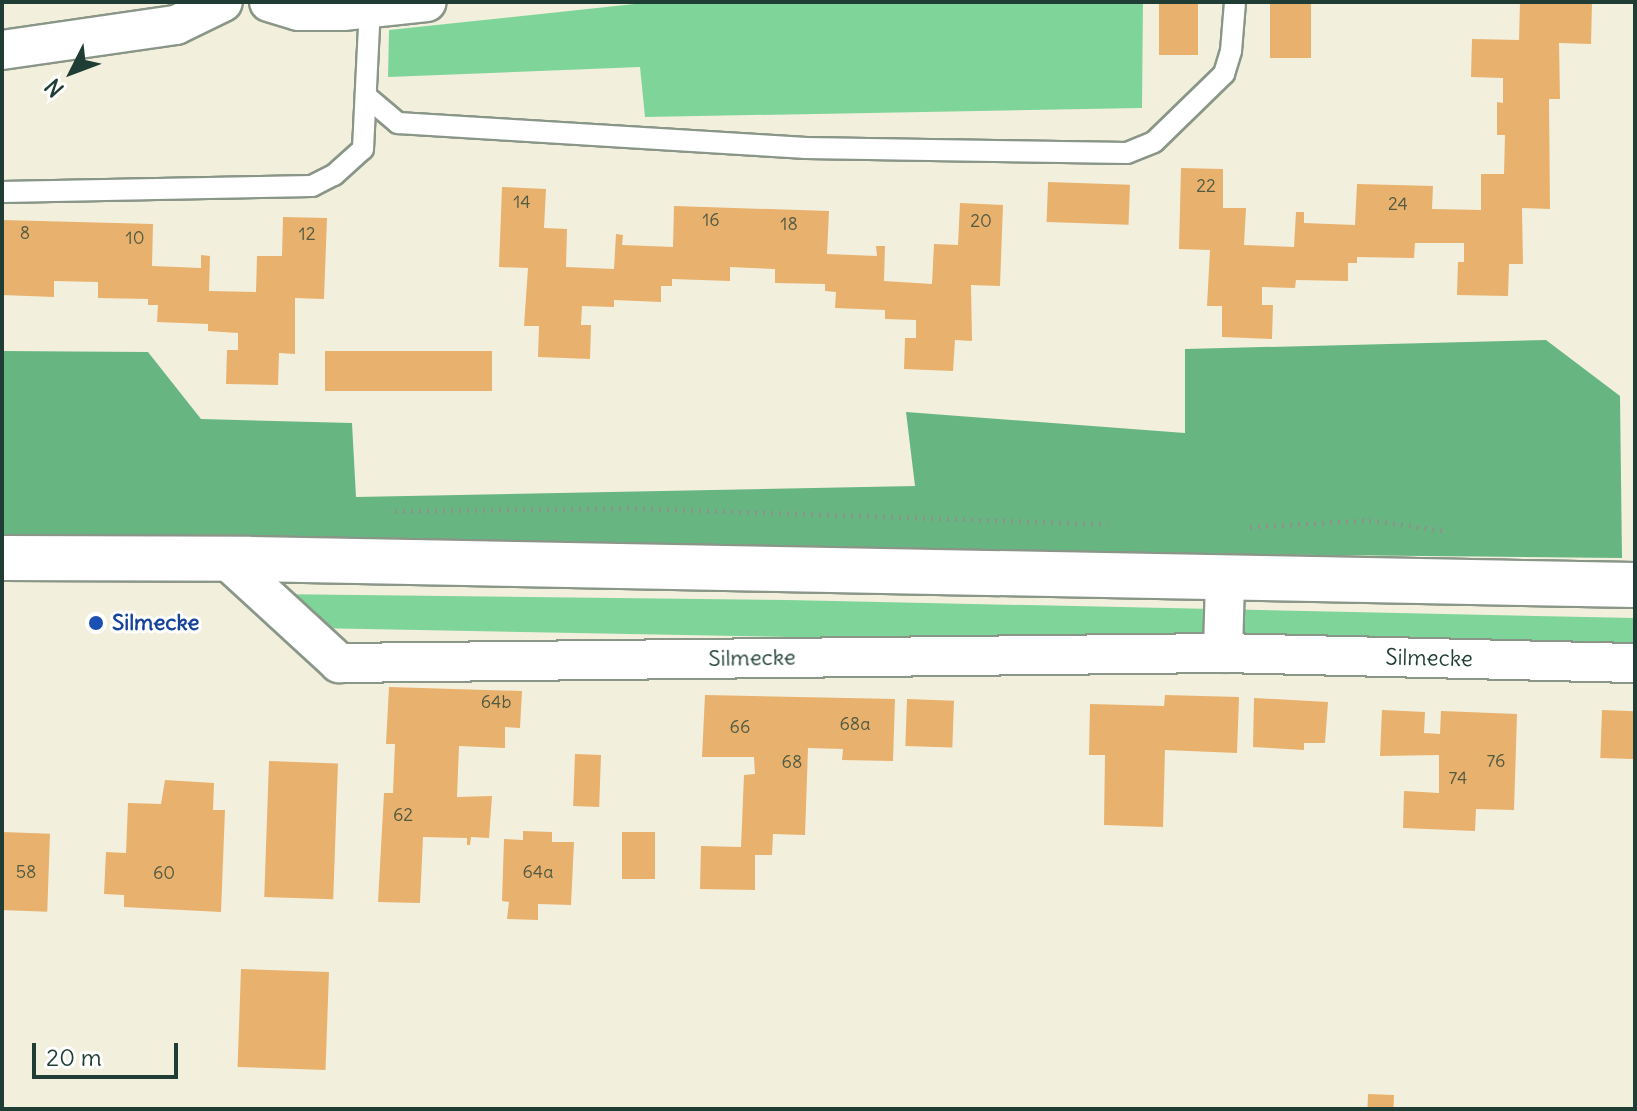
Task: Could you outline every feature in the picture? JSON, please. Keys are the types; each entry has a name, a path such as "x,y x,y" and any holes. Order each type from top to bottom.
{"main road":[{"path":"2,558 226,559 1225,580 1635,585"}],"street":[{"path":"2,50 176,25 223,2"},
{"path":"269,2 299,11 427,2"},
{"name":"Silmecke","path":"226,559 339,663 1223,653 1635,663"},
{"path":"1223,653 1225,580"}],"lane":[{"path":"366,96 398,123 806,148 1127,153 1154,142 1224,74 1231,51 1235,2"},
{"path":"2,192 312,186 334,175 363,149 370,8"}],"green space":[{"path":"653,2 1143,2 1142,108 645,117 640,67 388,77 389,30"},
{"path":"1546,340 1620,396 1622,558 909,551 2,535 2,351 148,352 201,419 352,423 356,497 915,486 906,412 1185,433 1185,349"},
{"path":"271,594 787,600 1635,618 1635,653 312,628"}],"building":[{"path":"1159,2 1198,2 1198,55 1159,55"},
{"path":"1270,2 1311,2 1311,58 1270,58"},
{"path":"1520,2 1592,2 1591,44 1559,43 1560,99 1549,99 1550,209 1522,208 1523,264 1509,264 1508,296 1457,295 1458,262 1464,262 1464,243 1415,243 1414,258 1357,257 1357,263 1348,263 1348,281 1296,280 1295,288 1262,287 1262,305 1273,305 1272,339 1222,337 1222,306 1207,306 1210,250 1179,249 1181,168 1223,169 1223,208 1246,208 1244,245 1294,247 1296,212 1304,212 1304,223 1355,225 1357,184 1433,186 1432,209 1481,210 1481,174 1504,174 1505,135 1497,135 1497,102 1503,103 1503,78 1471,77 1472,39 1519,40"},
{"path":"1048,182 1130,185 1129,225 1047,222"},
{"path":"502,187 546,189 544,228 567,229 566,267 614,269 616,234 623,235 622,245 673,247 674,206 829,211 827,254 877,256 876,246 885,246 884,281 932,284 934,244 958,245 960,203 1003,205 1000,286 971,285 972,341 955,340 953,371 904,369 905,338 916,338 916,320 885,319 885,310 835,308 836,292 825,291 825,284 775,283 775,269 730,267 730,281 672,279 672,286 661,286 661,302 614,300 614,307 582,306 581,325 591,325 590,359 538,357 539,326 524,326 528,268 499,267"},
{"path":"283,217 327,218 324,299 295,298 295,354 279,353 278,385 226,384 227,350 238,350 238,333 208,331 208,324 157,322 158,305 148,305 148,299 98,298 98,282 54,281 54,297 2,295 2,220 153,224 152,266 201,268 201,255 210,256 209,291 256,292 257,256 282,256"},
{"path":"325,351 492,351 492,391 325,391"},
{"path":"389,687 522,691 520,728 505,727 505,748 459,746 457,797 492,796 489,838 471,837 470,845 467,845 467,838 423,837 420,903 378,902 384,793 393,793 395,744 386,744"},
{"path":"705,695 895,699 893,761 842,760 843,749 808,748 805,835 773,834 772,855 755,855 755,890 700,889 701,846 741,847 744,775 755,774 754,757 702,757"},
{"path":"1165,695 1239,697 1237,753 1165,750 1163,827 1104,825 1105,755 1089,755 1090,704 1164,706"},
{"path":"1254,698 1328,702 1325,743 1304,743 1304,750 1253,747"},
{"path":"907,699 954,701 952,748 905,746"},
{"path":"1382,710 1425,712 1424,733 1440,734 1441,711 1517,714 1514,810 1476,809 1475,831 1403,828 1404,791 1439,793 1439,755 1380,756"},
{"path":"1602,710 1635,711 1633,759 1600,758"},
{"path":"575,754 601,755 599,807 573,806"},
{"path":"269,761 338,763 333,899 264,897"},
{"path":"165,780 214,783 213,810 225,810 221,912 124,907 124,895 104,894 106,852 126,853 128,803 161,804"},
{"path":"523,831 552,832 552,842 574,842 571,905 538,904 538,920 507,919 509,902 502,901 504,839 523,840"},
{"path":"2,832 50,834 47,912 2,910"},
{"path":"622,832 655,832 655,879 622,879"},
{"path":"241,969 329,972 326,1070 238,1067"},
{"path":"1368,1094 1394,1095 1393,1109 1367,1109"}],"place":[{"name":"Silmecke","path":"96,623"}]}
